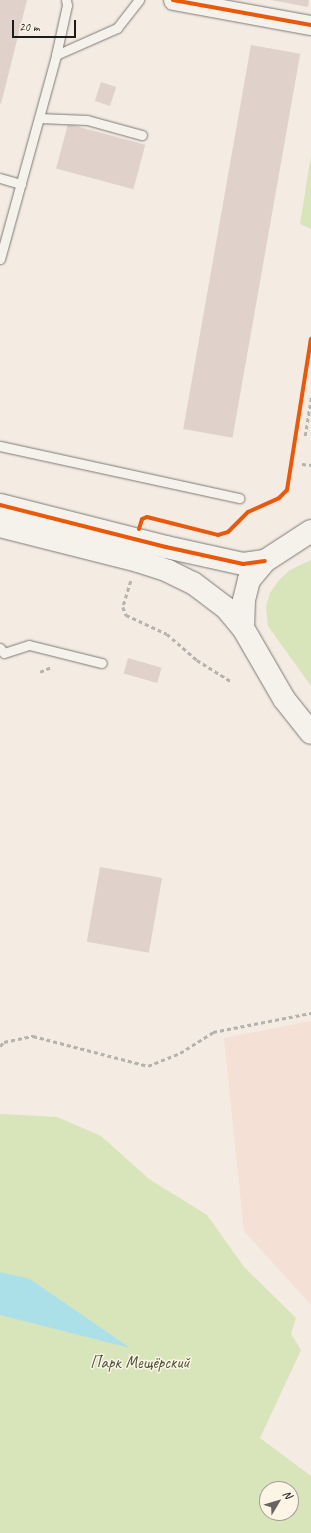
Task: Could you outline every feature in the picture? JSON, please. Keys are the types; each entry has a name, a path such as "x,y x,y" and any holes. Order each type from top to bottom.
{"street":[{"path":"174,0 195,1 311,25"},
{"path":"0,504 243,564 265,561"},
{"path":"0,526 168,571 193,583 226,608 243,628 284,699 311,733"},
{"path":"243,628 244,600 249,580 265,561 307,537"}],"lane":[{"path":"0,259 4,232 21,184 56,55 67,5 66,0"},
{"path":"56,55 117,28 139,0"},
{"path":"39,118 87,120 142,136"},
{"path":"0,178 21,184"},
{"path":"0,446 239,498"},
{"path":"2,651 29,645 102,663"}],"path":[{"path":"305,436 311,397"},
{"path":"302,464 311,465"},
{"path":"133,575 123,607 126,615 167,634 197,660 232,682"},
{"path":"0,1046 4,1042 32,1036 148,1066 180,1053 213,1032 311,1013"}],"shaded area":[{"path":"311,1021 311,1305 244,1231 224,1038"}],"green space":[{"path":"311,155 311,229 300,224"},
{"path":"311,560 311,686 268,626 266,607 270,593 279,580 290,570"},
{"name":"Парк Мещёрский","path":"0,1114 57,1117 101,1136 149,1179 207,1215 244,1267 296,1318 291,1334 301,1350 260,1438 311,1476 311,1533 0,1533"}],"water":[{"path":"0,1272 30,1279 130,1348 0,1315"}],"building":[{"path":"0,0 27,0 1,104 0,103"},
{"path":"271,0 309,0 308,7"},
{"path":"251,45 300,54 233,438 183,429"},
{"path":"101,82 116,87 110,106 95,101"},
{"path":"68,124 145,145 133,189 56,168"},
{"path":"128,658 162,668 157,683 124,673"},
{"path":"100,867 162,878 149,953 87,942"}],"cycle path":[{"path":"173,0 311,25"},
{"path":"139,529 142,519 147,517 218,535 228,532 248,512 279,498 287,490 311,339"},
{"path":"0,505 166,547 243,564 265,561"}]}
